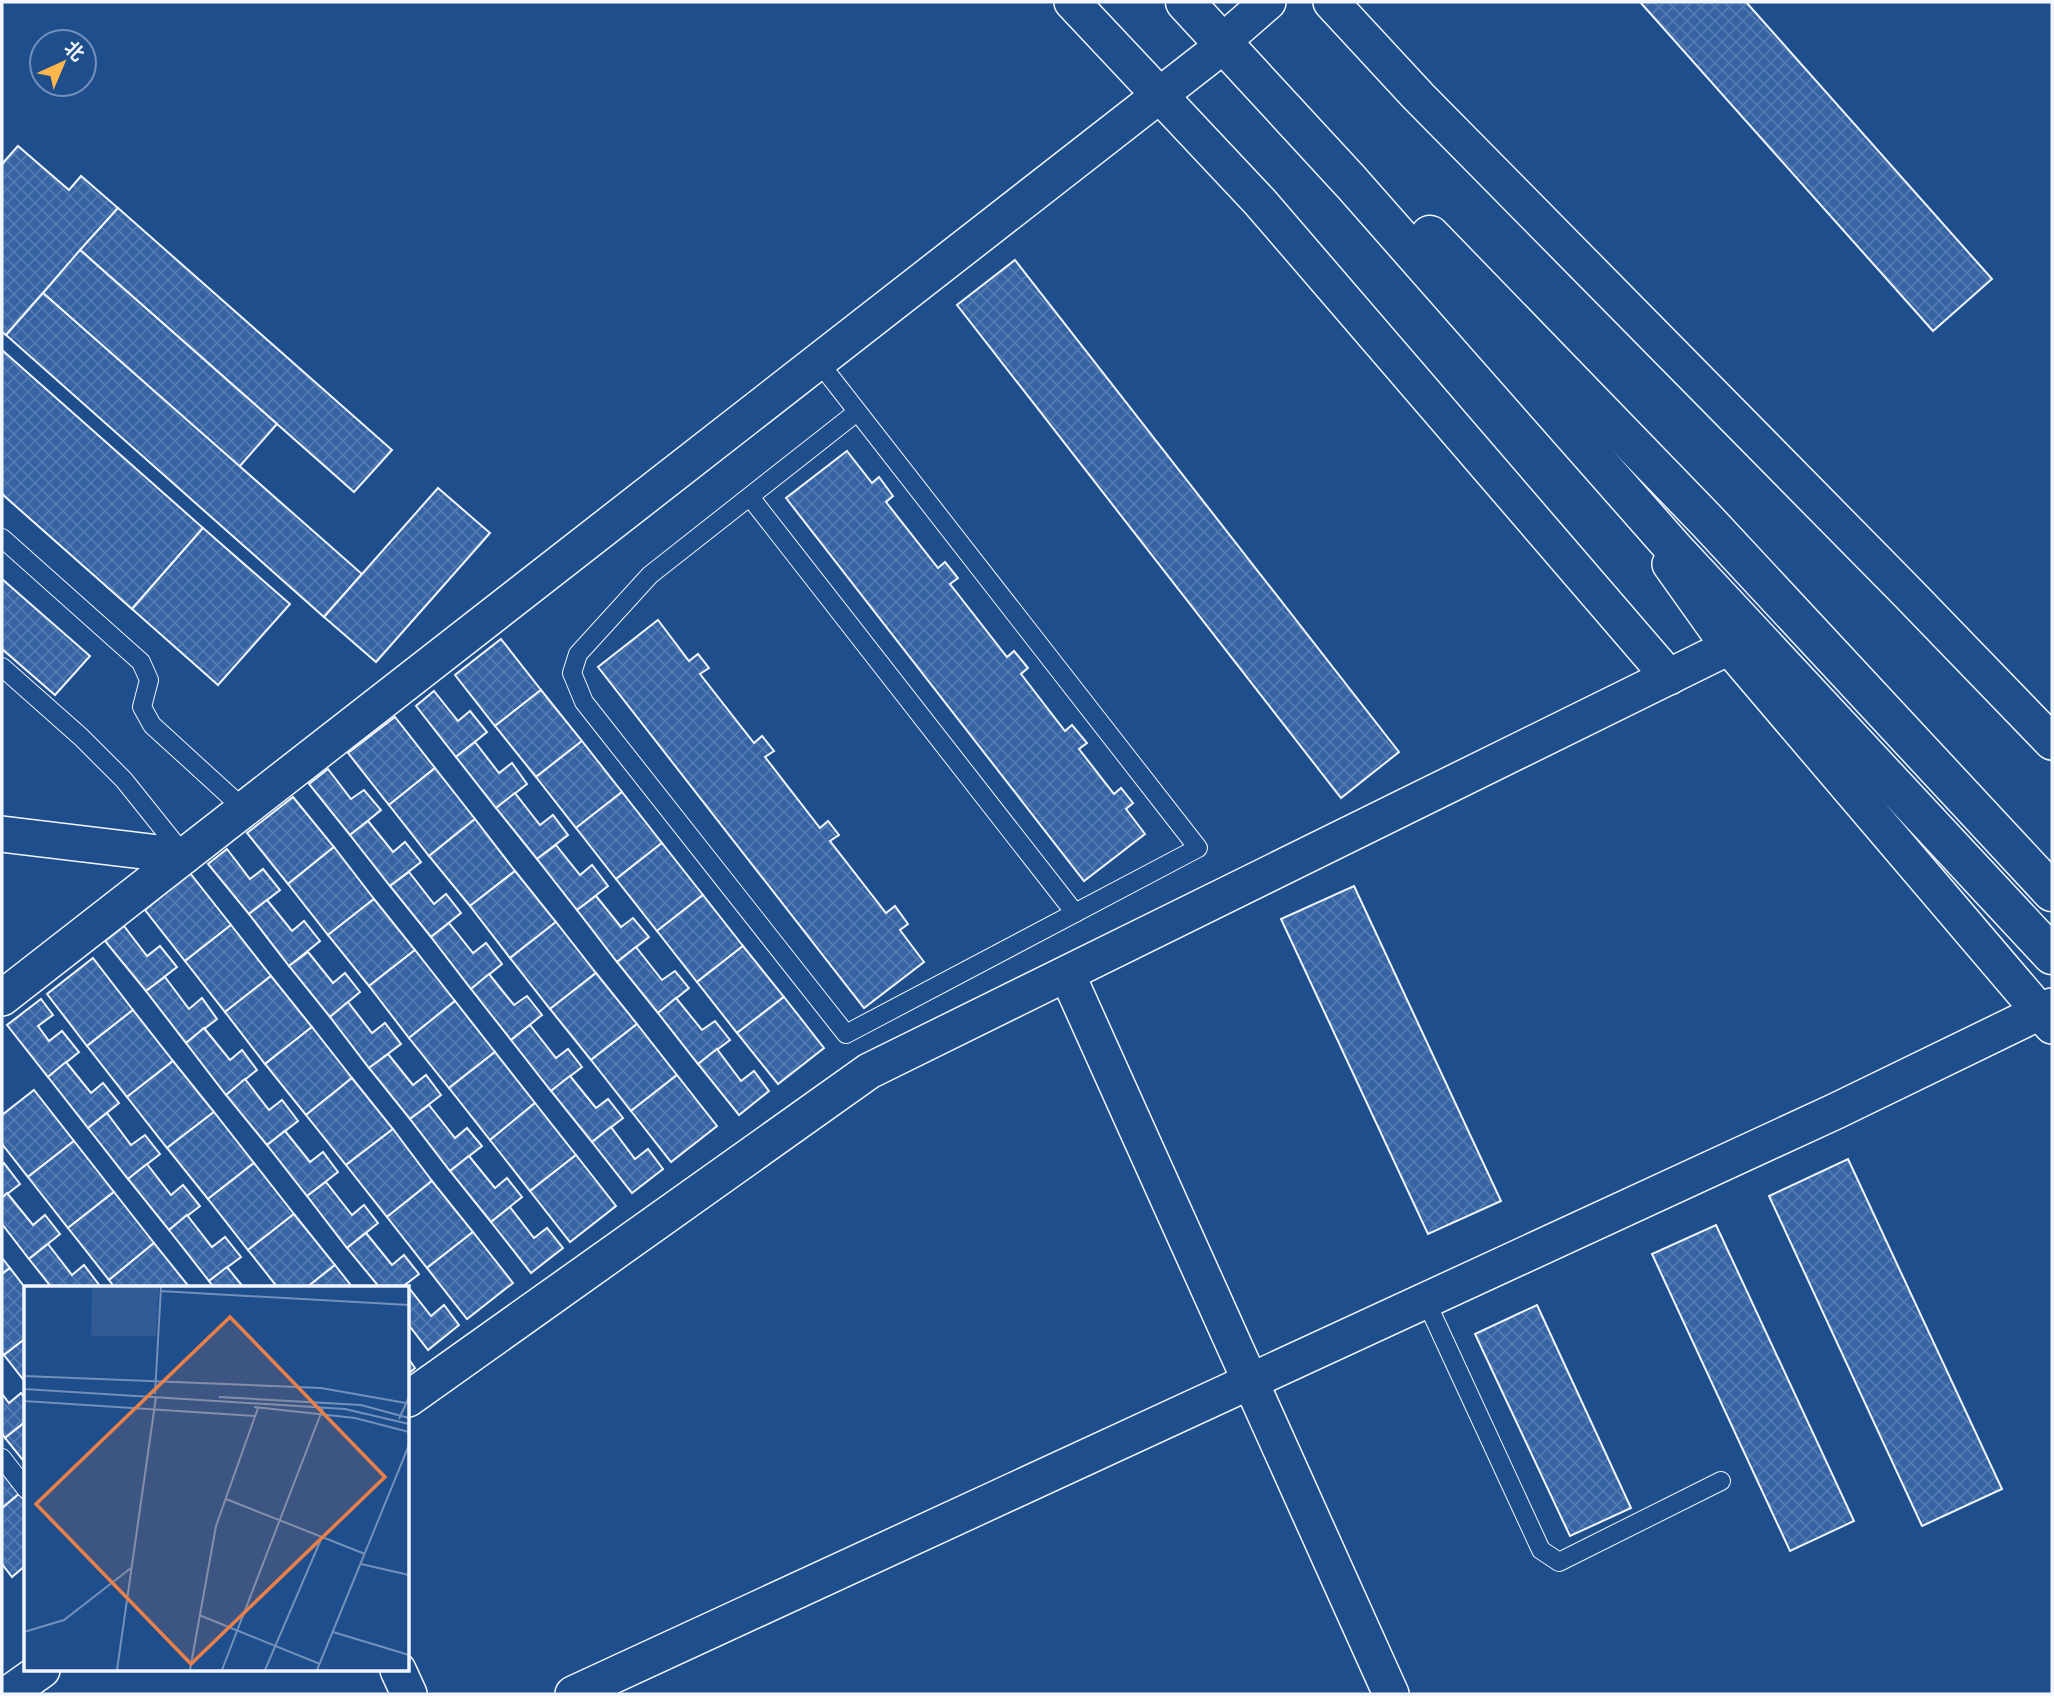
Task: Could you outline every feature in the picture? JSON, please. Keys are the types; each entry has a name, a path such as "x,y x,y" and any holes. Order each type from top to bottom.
{"main road":[{"path":"1185,2 1225,25 1365,168 1717,531 2052,892"},
{"path":"1225,25 1351,182 1676,551 2052,955"}],"street":[{"path":"1072,2 1260,202 1669,677"},
{"path":"2,998 1160,96 1225,25 1268,2"},
{"path":"1331,2 1418,96 1908,592 2052,742"},
{"path":"573,1694 2048,1014 1729,647 1595,458"},
{"path":"410,1398 869,1071 1729,647"},
{"path":"2,834 184,856"},
{"path":"1067,974 1391,1694"},
{"path":"399,1672 409,1694"},
{"path":"8,1694 36,1678"}],"lane":[{"path":"818,362 858,412 1198,848 846,1034 584,702 572,673 578,654 650,575 858,412"},
{"path":"750,497 1075,913"},
{"path":"2,538 141,662 149,680 142,707 152,725 244,809"},
{"path":"2,667 81,737 124,780 184,856"},
{"path":"1426,1301 1541,1550 1559,1562 1721,1481"},
{"path":"2,1458 24,1486"}],"building":[{"path":"1640,2 1746,2 1992,279 1933,331"},
{"path":"18,146 69,190 81,176 118,208 6,335 2,332 2,164"},
{"path":"118,208 392,450 354,492 80,250"},
{"path":"80,250 277,424 239,467 43,293"},
{"path":"1015,260 1399,752 1341,798 957,305"},
{"path":"43,293 362,574 324,617 6,335"},
{"path":"2,350 203,528 132,609 2,494"},
{"path":"847,451 872,483 879,477 893,496 886,502 938,568 945,562 958,578 950,584 1007,657 1014,651 1028,668 1021,674 1065,731 1072,725 1087,743 1079,749 1114,794 1121,788 1133,803 1126,809 1145,834 1084,881 786,498"},
{"path":"438,488 490,533 376,662 324,617"},
{"path":"203,528 290,604 218,685 132,609"},
{"path":"2,579 90,656 55,695 2,649"},
{"path":"658,620 689,661 698,654 709,668 700,674 754,743 762,736 774,751 765,757 820,828 828,821 839,835 830,841 886,913 895,906 908,924 900,930 924,962 864,1008 598,667"},
{"path":"501,639 541,690 495,726 455,675"},
{"path":"541,690 582,741 536,777 495,726"},
{"path":"434,691 458,721 470,711 487,732 456,757 416,706"},
{"path":"395,717 435,768 389,805 348,753"},
{"path":"582,741 622,792 576,828 536,777"},
{"path":"475,742 499,773 512,763 527,784 496,808 456,757"},
{"path":"435,768 475,819 429,856 389,805"},
{"path":"328,769 351,799 364,790 381,810 350,835 309,784"},
{"path":"622,792 662,843 616,879 576,828"},
{"path":"515,793 540,825 553,815 568,835 537,859 496,808"},
{"path":"293,797 334,847 288,884 247,833"},
{"path":"475,819 515,871 470,906 429,856"},
{"path":"368,821 393,852 405,842 421,862 390,886 350,835"},
{"path":"662,843 703,895 657,931 616,879"},
{"path":"556,845 580,875 592,865 608,886 577,910 537,859"},
{"path":"334,847 374,899 328,935 288,884"},
{"path":"227,849 250,879 263,869 280,890 249,914 208,864"},
{"path":"515,871 556,922 510,958 470,906"},
{"path":"409,872 434,904 446,894 461,913 431,937 390,886"},
{"path":"190,873 231,925 185,961 145,910"},
{"path":"1354,886 1501,1201 1428,1234 1281,919"},
{"path":"703,895 743,946 697,982 657,931"},
{"path":"596,896 621,927 633,918 649,937 617,962 577,910"},
{"path":"374,899 415,950 369,986 328,935"},
{"path":"267,900 292,931 304,921 320,941 289,966 249,914"},
{"path":"556,922 596,973 550,1009 510,958"},
{"path":"449,923 473,953 486,943 502,964 471,989 431,937"},
{"path":"231,925 271,976 225,1012 185,961"},
{"path":"124,926 147,956 160,946 177,967 146,991 105,941"},
{"path":"743,946 784,997 737,1033 697,982"},
{"path":"636,947 662,980 675,971 689,988 658,1013 617,962"},
{"path":"415,950 455,1001 409,1038 369,986"},
{"path":"308,952 333,983 345,973 360,992 330,1017 289,966"},
{"path":"93,958 133,1010 87,1046 47,994"},
{"path":"596,973 637,1024 591,1060 550,1009"},
{"path":"489,974 514,1005 527,996 542,1015 511,1040 471,989"},
{"path":"271,976 312,1027 265,1064 225,1012"},
{"path":"165,977 189,1009 202,998 217,1019 186,1043 146,991"},
{"path":"784,997 824,1048 778,1084 737,1033"},
{"path":"676,998 702,1030 715,1021 730,1040 698,1064 658,1013"},
{"path":"41,999 53,1015 38,1026 49,1041 62,1031 79,1052 48,1077 7,1025"},
{"path":"455,1001 495,1052 449,1088 409,1038"},
{"path":"348,1002 372,1033 385,1023 401,1044 369,1068 330,1017"},
{"path":"133,1010 173,1061 127,1097 87,1046"},
{"path":"637,1024 677,1075 631,1111 591,1060"},
{"path":"530,1025 556,1058 568,1049 582,1067 551,1091 511,1040"},
{"path":"312,1027 352,1078 306,1115 265,1064"},
{"path":"204,1028 230,1060 242,1050 257,1070 226,1095 186,1043"},
{"path":"717,1049 741,1081 754,1071 769,1091 739,1115 698,1064"},
{"path":"495,1052 535,1103 490,1140 449,1088"},
{"path":"388,1054 413,1085 426,1075 441,1095 410,1119 369,1068"},
{"path":"173,1061 214,1112 167,1148 127,1097"},
{"path":"66,1062 91,1093 103,1083 119,1103 88,1128 48,1077"},
{"path":"677,1075 717,1126 671,1162 631,1111"},
{"path":"570,1076 596,1108 608,1099 623,1118 592,1142 551,1091"},
{"path":"352,1078 393,1129 346,1165 306,1115"},
{"path":"245,1079 269,1110 282,1100 298,1121 267,1145 226,1095"},
{"path":"34,1090 74,1141 28,1177 2,1144 2,1115"},
{"path":"535,1103 576,1155 530,1191 490,1140"},
{"path":"429,1105 455,1138 467,1128 482,1146 450,1171 410,1119"},
{"path":"214,1112 254,1163 208,1199 167,1148"},
{"path":"107,1113 131,1145 145,1135 160,1154 128,1179 88,1128"},
{"path":"611,1127 635,1159 648,1149 663,1169 632,1193 592,1142"},
{"path":"393,1129 432,1181 387,1217 346,1165"},
{"path":"285,1131 310,1162 323,1152 338,1172 307,1196 267,1145"},
{"path":"74,1141 114,1192 68,1228 28,1177"},
{"path":"576,1155 616,1206 570,1242 530,1191"},
{"path":"469,1156 495,1188 507,1178 522,1197 491,1222 450,1171"},
{"path":"1848,1159 2002,1489 1922,1526 1769,1196"},
{"path":"4,1163 20,1184 2,1198 2,1165"},
{"path":"254,1163 294,1214 248,1250 208,1199"},
{"path":"147,1164 171,1195 183,1185 200,1206 169,1230 128,1179"},
{"path":"432,1181 473,1232 427,1268 387,1217"},
{"path":"326,1182 352,1215 364,1205 378,1223 347,1248 307,1196"},
{"path":"114,1192 154,1243 109,1280 68,1228"},
{"path":"7,1193 33,1225 45,1215 60,1234 29,1259 2,1224 2,1198"},
{"path":"510,1207 534,1238 547,1228 563,1248 531,1273 491,1222"},
{"path":"294,1214 335,1265 309,1286 276,1286 248,1250"},
{"path":"187,1215 212,1247 225,1237 241,1257 209,1281 169,1230"},
{"path":"1716,1225 1854,1521 1790,1551 1652,1254"},
{"path":"473,1232 513,1283 467,1319 427,1268"},
{"path":"366,1233 392,1265 404,1255 419,1274 404,1286 378,1286 347,1248"},
{"path":"154,1243 188,1286 114,1286 109,1280"},
{"path":"48,1244 72,1275 84,1265 100,1286 50,1286 29,1259"},
{"path":"2,1258 10,1268 2,1274"},
{"path":"335,1265 351,1286 309,1286"},
{"path":"227,1267 242,1286 213,1286 209,1281"},
{"path":"10,1268 24,1286 24,1340 4,1355 2,1352 2,1274"},
{"path":"410,1289 431,1316 444,1305 459,1325 428,1350 410,1327"},
{"path":"1537,1305 1631,1508 1570,1536 1475,1334"},
{"path":"24,1340 24,1380 4,1355"},
{"path":"21,1393 24,1397 24,1423 5,1438 2,1433 2,1394 9,1403"},
{"path":"24,1423 24,1462 5,1438"},
{"path":"2,1472 19,1494 2,1508"},
{"path":"19,1494 24,1500 24,1567 12,1577 2,1564 2,1508"}]}
